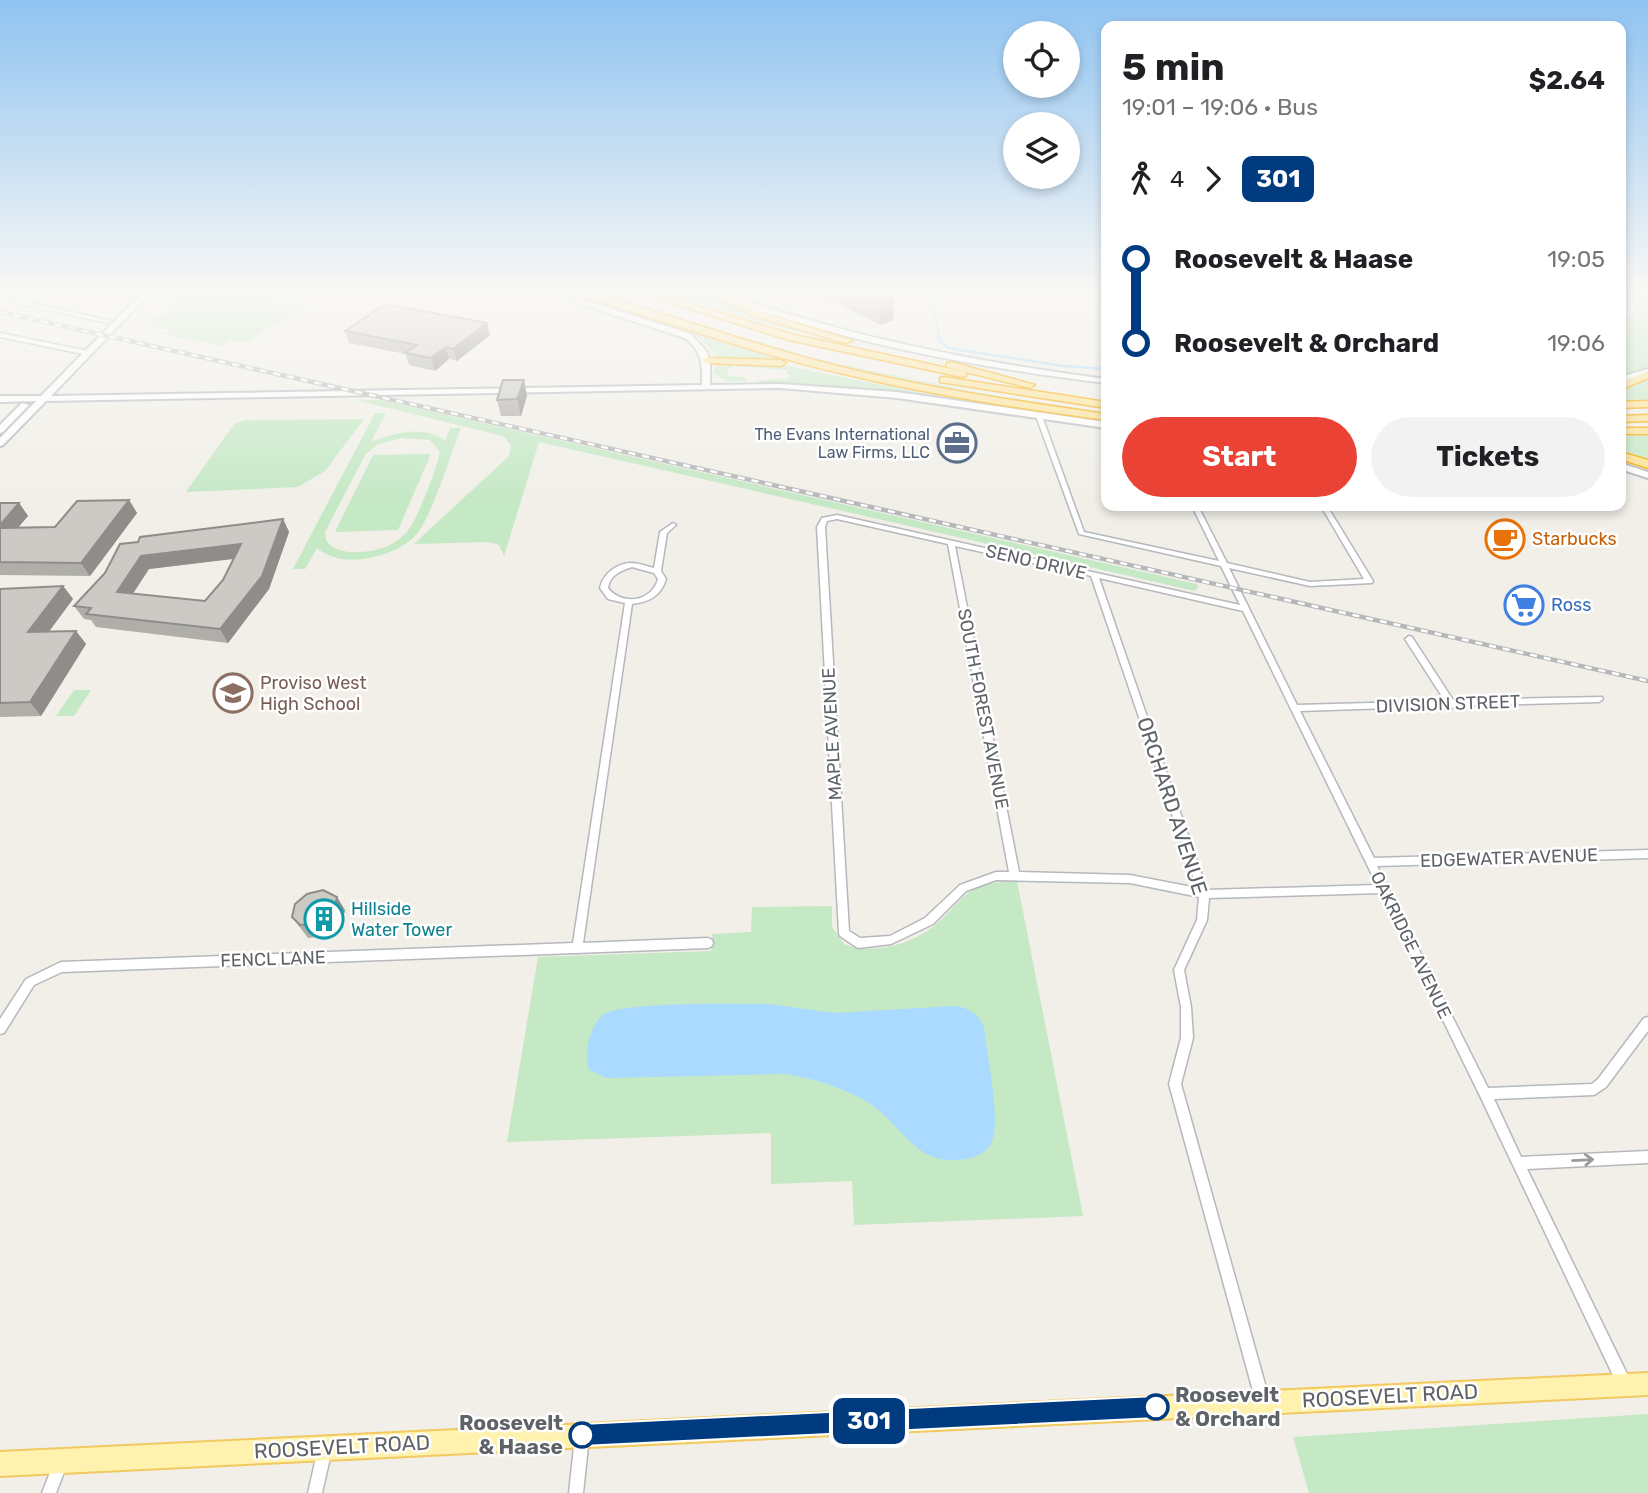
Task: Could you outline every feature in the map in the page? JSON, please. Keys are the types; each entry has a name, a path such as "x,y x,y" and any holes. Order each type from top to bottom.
{"highway":[{"path":"780,363 946,395 965,396"},
{"path":"815,363 965,396 1101,416"},
{"path":"860,363 954,382 1101,404"},
{"path":"912,363 1030,385 1101,394"},
{"path":"939,363 1030,385"},
{"path":"1626,384 1648,373"},
{"path":"1626,407 1648,406"},
{"path":"1626,419 1648,418"},
{"path":"1626,432 1648,431"},
{"path":"1626,457 1648,464"}],"main road":[{"path":"0,429 67,363"},
{"path":"0,443 79,363"},
{"path":"706,386 707,363"},
{"path":"975,363 1101,380"},
{"path":"1626,378 1648,373"},
{"path":"0,399 780,386 871,392 1101,424"},
{"path":"1626,468 1648,475"},
{"name":"ROOSEVELT ROAD","path":"0,1464 1648,1384"}],"street":[{"path":"1039,416 1081,533 1310,584 1369,581 1327,511"},
{"name":"OAKRIDGE AVENUE","path":"1197,511 1485,1094 1625,1385"},
{"name":"SENO DRIVE","path":"824,519 836,517 1247,609"},
{"name":"MAPLE AVENUE","path":"824,519 821,527 844,933 858,943 891,940 929,921 972,883 996,876 1016,876"},
{"path":"657,571 632,565 609,575 604,584 607,593 617,600 629,601 644,599 660,589 662,579 657,571 664,532 673,525"},
{"name":"SOUTH FOREST AVENUE","path":"951,542 1016,876"},
{"name":"ORCHARD AVENUE","path":"1094,575 1204,894 1199,928 1179,970 1187,1030 1175,1084 1264,1402"},
{"path":"577,948 629,601"},
{"path":"1409,639 1452,705"},
{"name":"DIVISION STREET","path":"1296,708 1599,699"},
{"name":"EDGEWATER AVENUE","path":"1370,862 1648,854"},
{"path":"1016,876 1130,879 1204,894 1383,890"},
{"name":"FENCL LANE","path":"0,1029 30,982 61,967 708,943"},
{"path":"1485,1094 1594,1089 1602,1083 1648,1022"},
{"path":"1518,1163 1648,1157"},
{"path":"576,1493 582,1435"},
{"path":"314,1493 326,1448"},
{"path":"49,1493 62,1461"}],"green space":[{"path":"725,363 772,363 953,399 1101,422 896,392 760,383 757,380 785,379 791,375 786,373 788,370 733,366 727,369 728,375 747,378 746,381 727,382 713,372"},
{"path":"829,363 980,393 1101,412 1002,397 950,388"},
{"path":"1626,363 1648,363 1648,369 1626,376"},
{"path":"1648,378 1648,400 1626,401 1626,388"},
{"path":"355,400 381,400 1197,584 1198,587 1195,591 539,442 504,556 499,545 489,542 414,544 509,456 511,445 503,436"},
{"path":"375,413 386,413 371,442 398,433 418,431 445,441 450,428 461,428 429,513 412,539 392,551 363,559 339,558 327,555 317,548 305,569 293,569","holes":["402,438 430,440 440,452 435,470 416,517 402,538 379,549 356,552 346,552 329,544 325,532 365,455 378,444"]},
{"path":"364,419 325,471 298,487 186,492 234,424 245,420"},
{"path":"1648,435 1648,461 1626,454 1626,436"},
{"path":"431,454 398,530 335,532 373,455"},
{"path":"74,690 91,690 74,716 56,716"},
{"path":"1017,881 1083,1216 854,1225 852,1181 771,1184 771,1133 507,1142 538,957 711,951 712,934 751,932 752,907 832,906 832,927 844,944 869,949 882,948 908,941 931,928 974,889 989,884"},
{"path":"1648,1414 1648,1493 1309,1493 1293,1437"}],"water":[{"path":"769,1004 835,1013 953,1006 972,1012 984,1027 992,1081 995,1123 990,1145 974,1157 954,1160 937,1158 911,1143 889,1120 862,1099 825,1083 785,1074 606,1078 589,1070 588,1048 591,1033 603,1015 632,1007 656,1005"}],"building":[{"path":"503,380 524,380 517,399 497,400"},
{"path":"129,500 81,563 0,562 0,528 55,527 77,501"},
{"path":"0,503 19,503 0,525"},
{"path":"283,519 262,576 220,629 86,614 91,608 74,606 105,573 120,544 138,542 140,537","holes":["241,544 223,580 205,601 117,592 141,556"]},
{"path":"63,586 28,632 76,631 30,702 0,703 0,589"},
{"path":"323,890 337,897 333,914 321,923 300,925 292,917 295,904 307,894"}],"waterway":[{"path":"1042,363 1101,369"}],"railway":[{"path":"226,363 1648,681"}],"bus line":[{"name":"301","path":"582,1435 1156,1407"}],"place":[{"name":"The Evans International Law Firms, LLC","path":"957,443"},
{"name":"Starbucks","path":"1505,539"},
{"name":"Ross","path":"1524,605"},
{"name":"Proviso West High School","path":"233,693"},
{"name":"Hillside Water Tower","path":"324,919"},
{"name":"Roosevelt & Orchard","path":"1156,1407"},
{"name":"Roosevelt & Haase","path":"582,1435"}]}
